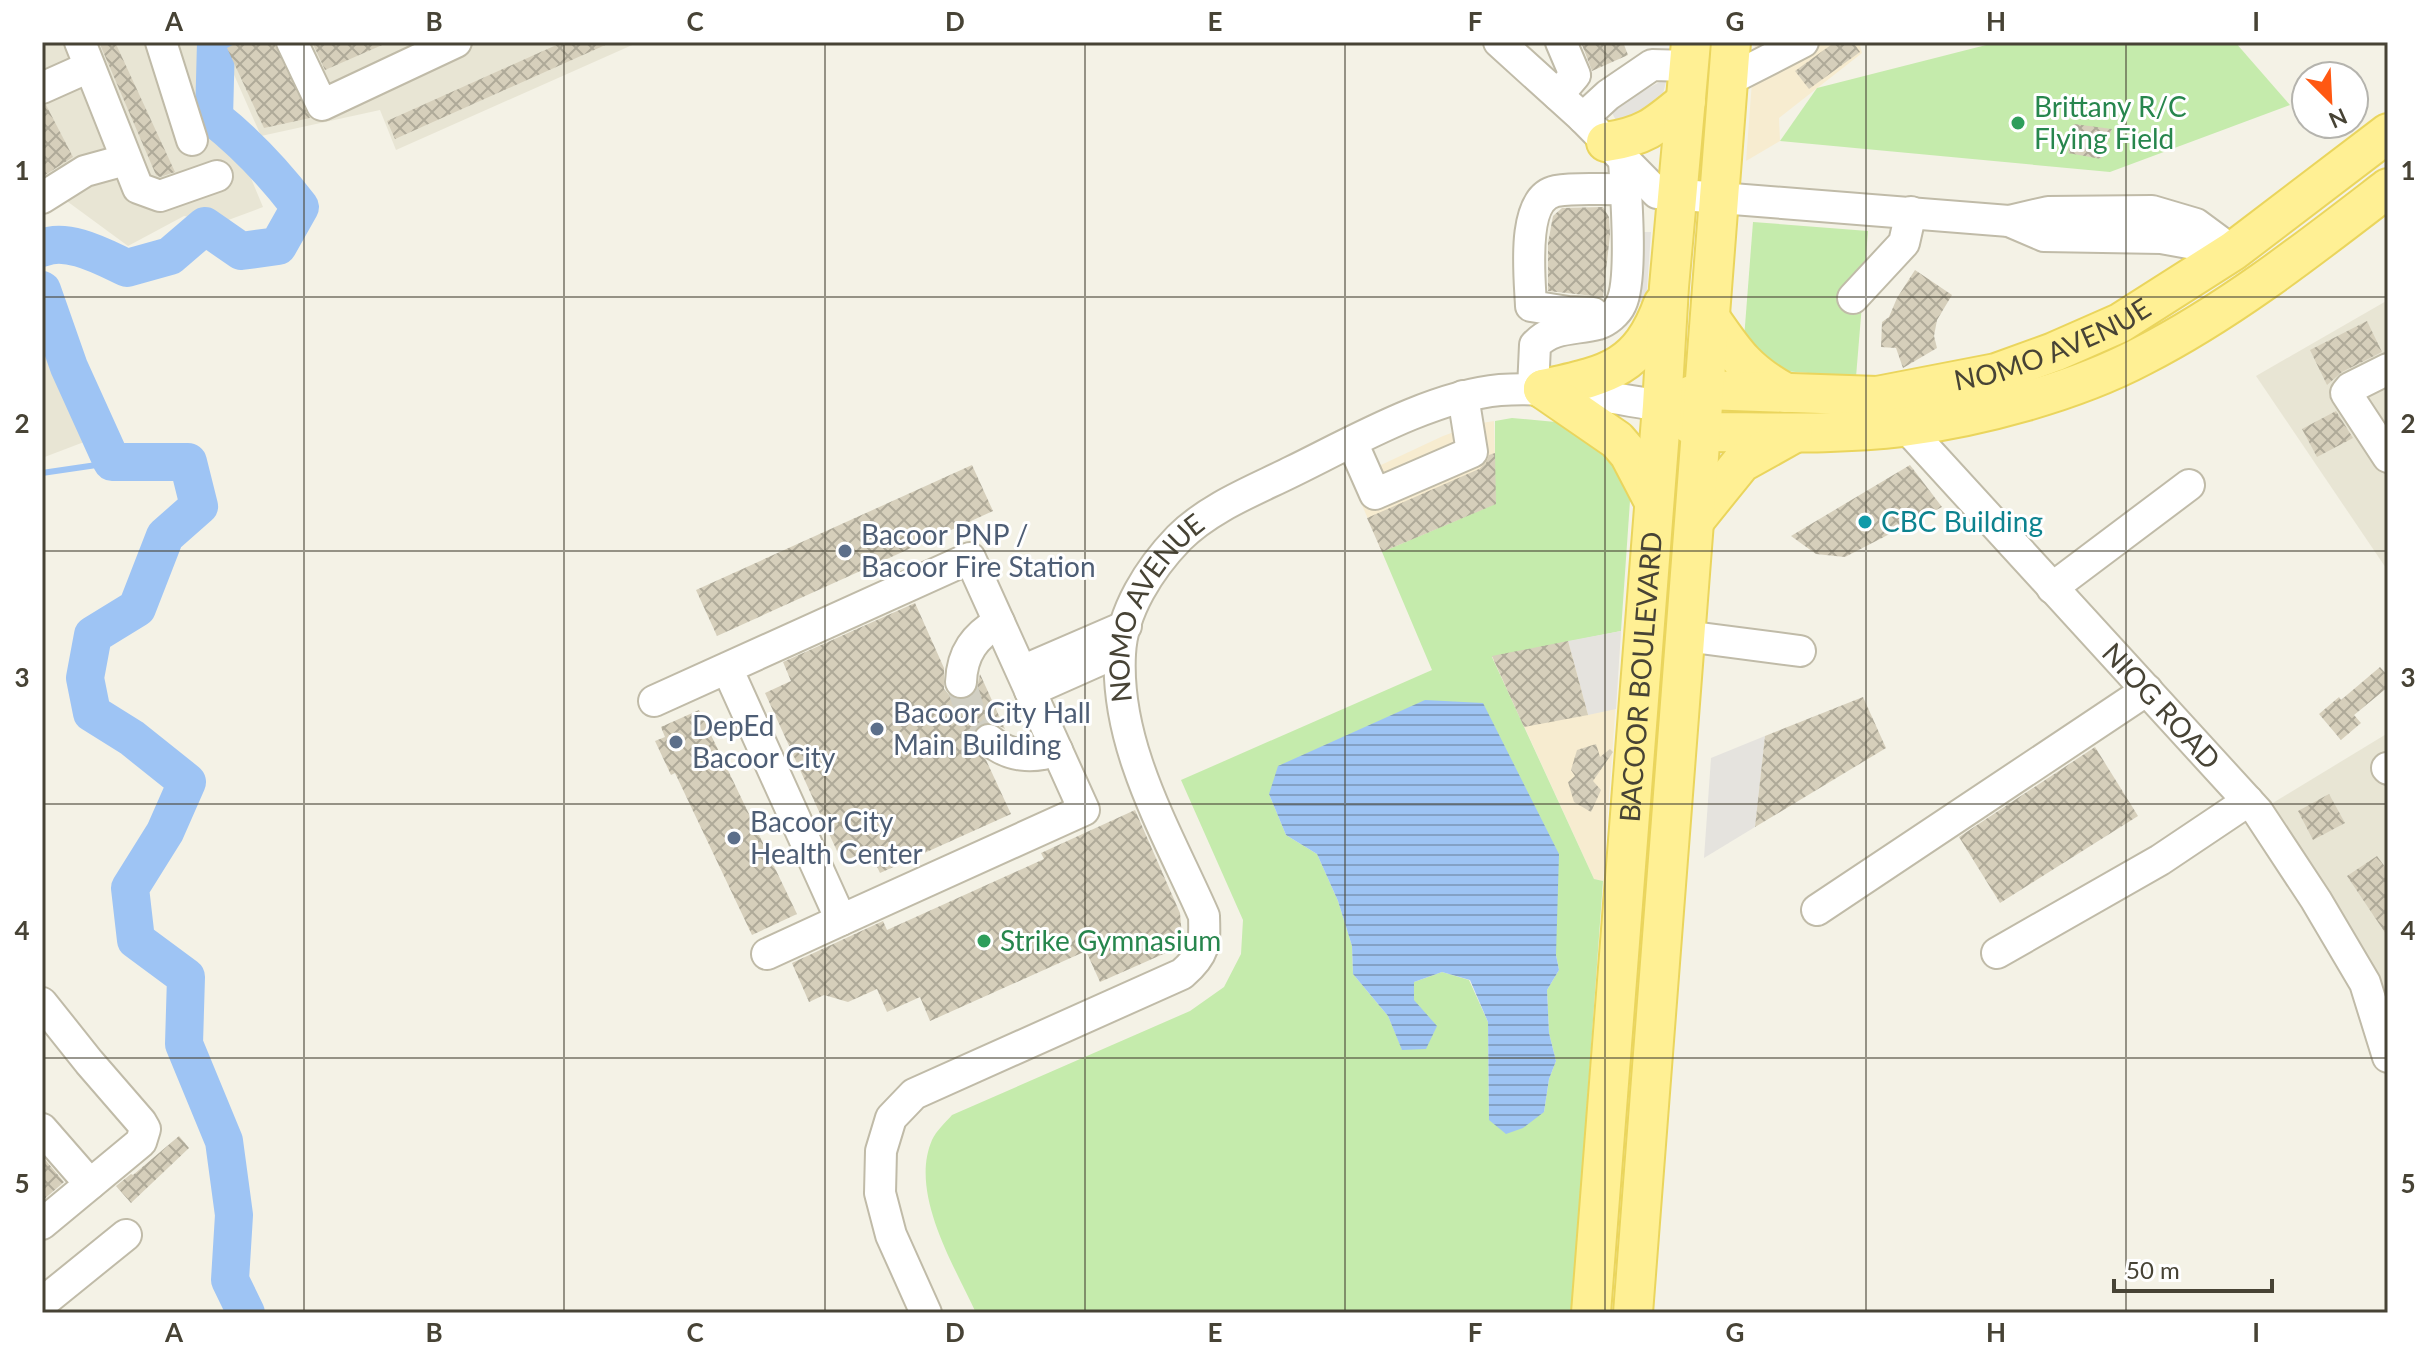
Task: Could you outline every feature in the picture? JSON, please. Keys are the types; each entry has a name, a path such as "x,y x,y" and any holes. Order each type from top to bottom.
{"main road":[{"name":"BACOOR BOULEVARD","path":"1633,1313 1731,42"},
{"name":"BACOOR BOULEVARD","path":"1591,1313 1669,287 1689,69"},
{"path":"1610,152 1660,122 1689,69"},
{"name":"NOMO AVENUE","path":"1662,406 1705,390 1877,396 1996,373 2054,352 2120,323 2233,251 2388,133"},
{"name":"NOMO AVENUE","path":"1662,406 1702,432 1860,431 1905,426 2004,407 2140,357 2259,283 2383,195"},
{"path":"1538,389 1599,377 1639,350 1653,331 1669,287"},
{"path":"1711,319 1743,365 1786,393"},
{"path":"1538,389 1617,440 1629,454 1653,500"},
{"path":"1695,520 1741,463 1798,431"}],"street":[{"path":"161,42 192,140"},
{"path":"292,42 322,105 456,42"},
{"path":"1499,42 1558,95 1610,152 1657,193 2009,221 2044,236 2161,238 2233,251"},
{"path":"1558,95 1575,75 1561,42"},
{"path":"1729,80 1803,42"},
{"path":"1538,389 1535,345 1555,330 1600,323 1621,305 1624,293 1627,257 1610,152 1608,95 1652,54 1689,69"},
{"path":"42,88 84,55 138,188 160,196 217,176"},
{"path":"1610,152 1539,202 1532,220 1531,306 1613,314"},
{"path":"42,198 85,171 125,160"},
{"path":"2336,171 2383,195"},
{"path":"1853,298 1904,243 1911,212"},
{"path":"2388,369 2346,393 2388,457"},
{"name":"NOMO AVENUE","path":"926,1313 891,1235 880,1193 881,1151 891,1118 914,1094 1182,974 1197,961 1205,942 1204,916 1149,792 1128,732 1120,695 1123,638 1135,600 1148,577 1181,536 1235,500 1352,442 1463,396 1499,390 1538,389 1662,406"},
{"path":"1352,442 1375,494 1472,452 1463,396"},
{"name":"NIOG ROAD","path":"1877,396 2258,812 2316,900 2365,983 2388,1057"},
{"path":"2052,588 2189,485"},
{"path":"654,701 727,668 828,632 970,558 1084,810 767,954"},
{"path":"961,682 962,665 972,643 999,622"},
{"path":"1685,636 1800,651"},
{"path":"1026,681 1123,638"},
{"path":"727,668 841,920"},
{"path":"1817,910 2147,690"},
{"path":"989,740 1000,749 1024,756 1057,750"},
{"path":"1997,953 2160,860 2248,801"},
{"path":"42,1003 141,1122 144,1137 42,1224"},
{"path":"42,1129 90,1184"},
{"path":"42,1303 126,1235"}],"shaded area":[{"path":"42,42 209,42 198,51 203,113 243,159 263,207 223,222 184,216 128,246 64,199 42,216"},
{"path":"226,42 639,42 396,150 380,110 261,136 221,45"},
{"path":"1755,42 1859,42 1862,53 1779,118 1780,141 1746,161"},
{"path":"1667,78 1660,106 1620,128 1610,109"},
{"path":"1636,232 1651,232 1646,303 1632,301"},
{"path":"2388,300 2388,571 2256,376"},
{"path":"42,348 84,442 42,458"},
{"path":"1494,421 1496,504 1382,552 1351,479 1443,436"},
{"path":"1621,631 1603,881 1594,879 1492,656"},
{"path":"1621,631 1616,709 1588,715 1568,641"},
{"path":"2388,733 2388,1057 2258,812"},
{"path":"1765,736 1755,827 1704,858 1711,758"}],"green space":[{"name":"Brittany R/C Flying Field","path":"1998,42 2235,42 2290,105 2110,172 1780,141 1817,88"},
{"path":"1753,222 1868,231 1856,377 1773,370 1744,339"},
{"path":"1512,418 1566,423 1632,472 1621,631 1492,657 1594,879 1603,881 1572,1313 976,1313 946,1251 930,1205 926,1161 932,1140 952,1115 1190,1011 1224,987 1241,954 1243,920 1181,780 1432,670 1382,552 1495,504 1495,421","holes":["1269,794 1556,955 1559,970 1547,990 1549,1033 1556,1061 1549,1079 1544,1112 1489,1120 1488,1022 1469,980 1442,972 1414,982 1414,1000 1402,1049 1388,1016 1353,974 1352,946 1338,901 1317,854 1286,835"]}],"water":[{"path":"1425,700 1483,703 1559,854 1556,955 1559,970 1547,990 1549,1033 1556,1061 1549,1079 1544,1112 1523,1128 1506,1134 1489,1120 1488,1022 1470,980 1442,972 1414,982 1414,1000 1437,1026 1426,1049 1402,1050 1388,1016 1353,974 1352,946 1338,901 1317,854 1286,835 1269,794 1278,766"}],"building":[{"path":"99,42 115,42 175,172 160,177 156,175"},
{"path":"238,42 274,42 310,118 264,128 227,48"},
{"path":"312,42 389,42 325,70"},
{"path":"563,42 612,42 395,139 387,121"},
{"path":"1581,42 1623,42 1628,55 1592,71"},
{"path":"1835,42 1853,42 1860,52 1809,89 1795,71"},
{"path":"46,105 73,157 42,177 42,106"},
{"path":"2074,124 2112,129 2101,159 2068,153"},
{"path":"1603,207 1609,217 1610,235 1603,297 1548,291 1548,243 1553,216 1562,208"},
{"path":"1915,270 1952,295 1937,320 1934,336 1937,348 1903,368 1896,348 1881,347 1882,322 1889,317"},
{"path":"2367,321 2382,352 2342,372 2327,385 2310,350"},
{"path":"2336,411 2353,438 2317,457 2302,429"},
{"path":"1495,453 1496,504 1382,552 1367,518 1479,469 1489,455"},
{"name":"Bacoor PNP / Bacoor Fire Station","path":"972,465 993,511 717,636 696,590"},
{"name":"CBC Building","path":"1910,465 1942,507 1845,557 1816,554 1791,536"},
{"name":"Bacoor City Hall Main Building","path":"915,603 944,668 944,689 950,696 960,700 969,698 976,692 980,674 1005,729 992,722 981,724 974,730 972,746 986,760 1011,814 880,873 869,850 842,862 765,693 791,681 783,662"},
{"path":"1568,641 1588,715 1524,727 1492,656"},
{"path":"2380,667 2388,676 2388,687 2354,715 2361,723 2341,740 2319,714"},
{"path":"1863,697 1886,748 1755,827 1765,736"},
{"path":"699,710 797,914 752,935 675,773 671,775 655,741 665,737 661,727"},
{"path":"1596,744 1600,757 1610,749 1613,752 1593,781 1601,790 1591,812 1574,802 1568,782 1575,776 1571,770 1577,750"},
{"path":"2095,747 2138,816 2000,903 1959,837"},
{"path":"2329,794 2345,823 2313,840 2298,811"},
{"path":"1135,810 1180,913 1182,936 1177,948 1100,982 1086,951 930,1021 920,997 887,1012 877,989 848,1002 824,995 809,1002 792,963 883,921 887,930 1044,859 1041,853"},
{"path":"2377,856 2388,871 2388,937 2347,876"},
{"path":"179,1136 189,1148 131,1203 116,1186"},
{"path":"42,1156 64,1182 42,1201"}],"waterway":[{"path":"42,248 52,245 74,247 127,268 170,256 205,226 241,251 278,246 300,207 260,160 214,118 216,42"},
{"path":"42,290 69,367 112,462 188,462 199,506 165,536 137,608 93,635 85,678 92,713 132,738 187,782 165,832 130,888 136,940 186,977 184,1044 224,1141 234,1215 230,1280 246,1313"},
{"path":"42,473 117,462"}],"tunnel":[{"path":"961,682 970,712 989,740"}],"place":[{"name":"Brittany R/C Flying Field","path":"2018,123"},
{"name":"CBC Building","path":"1865,522"},
{"name":"Bacoor PNP / Bacoor Fire Station","path":"845,551"},
{"name":"Bacoor City Hall Main Building","path":"877,729"},
{"name":"DepEd Bacoor City","path":"676,742"},
{"name":"Bacoor City Health Center","path":"734,838"},
{"name":"Strike Gymnasium","path":"984,941"}]}
